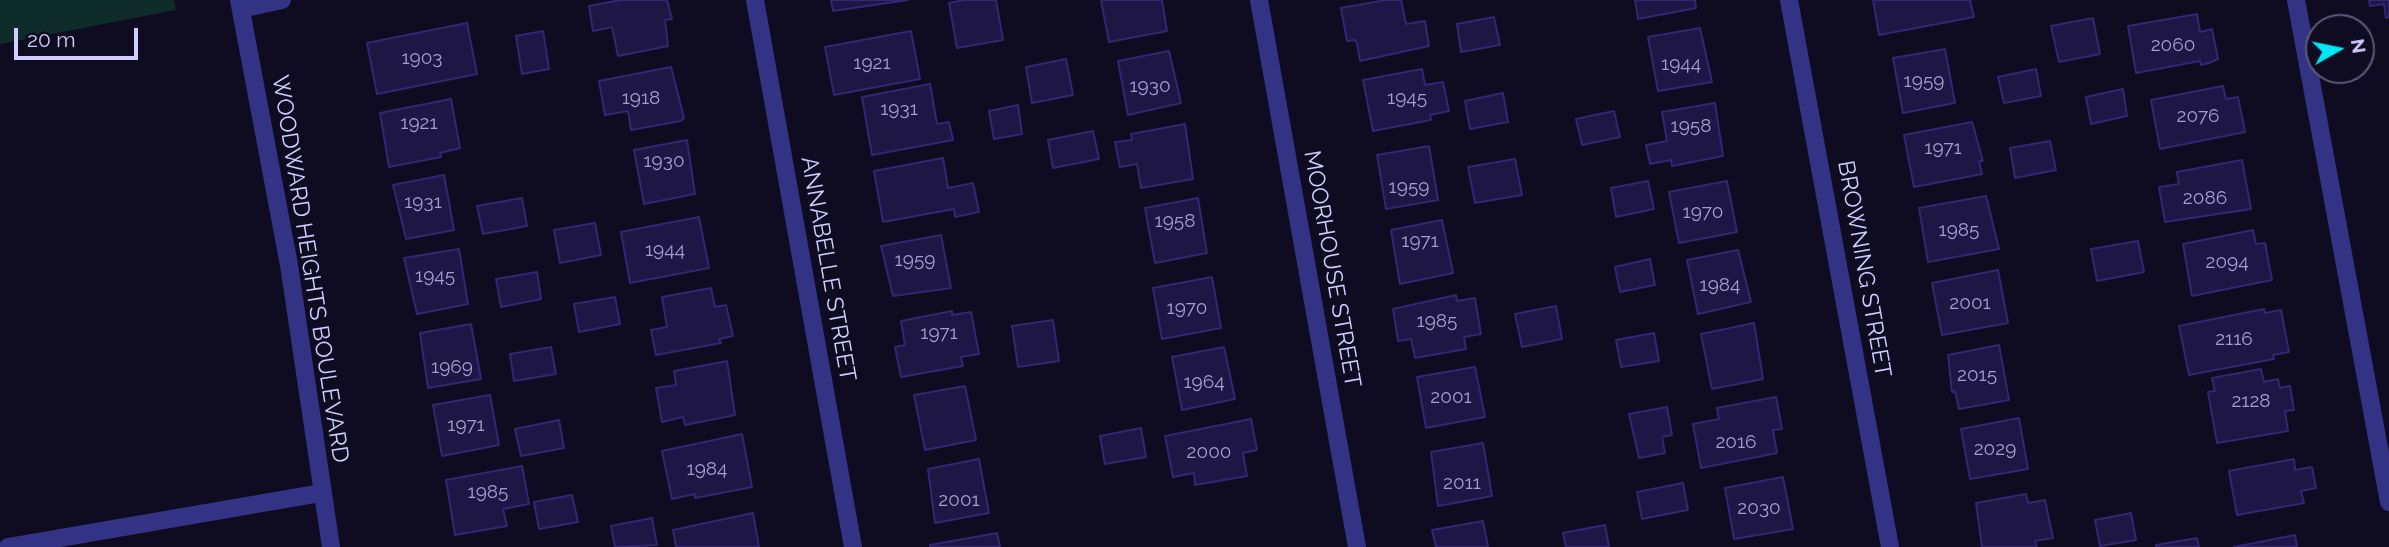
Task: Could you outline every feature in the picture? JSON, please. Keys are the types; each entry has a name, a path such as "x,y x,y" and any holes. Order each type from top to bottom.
{"street":[{"path":"240,4 282,0"},
{"name":"ANNABELLE STREET","path":"755,0 853,547"},
{"name":"MOORHOUSE STREET","path":"1259,0 1357,547"},
{"name":"BROWNING STREET","path":"1789,0 1890,547"},
{"path":"2297,0 2389,502"},
{"name":"WOODWARD HEIGHTS BOULEVARD","path":"240,4 289,265 331,547"},
{"path":"8,547 321,493"}],"green space":[{"path":"0,0 174,0 176,10 0,44"}],"building":[{"path":"621,0 667,0 672,19 665,20 668,46 618,56 612,27 593,31 589,6"},
{"path":"831,0 908,0 833,11"},
{"path":"996,0 1003,40 957,48 949,3"},
{"path":"1101,0 1162,0 1167,31 1109,42"},
{"path":"1401,0 1406,24 1425,21 1429,46 1360,61 1357,43 1355,40 1347,41 1341,8"},
{"path":"1635,0 1695,0 1696,8 1638,19"},
{"path":"1873,0 1970,0 1974,17 1879,35"},
{"path":"2369,0 2389,0 2389,17 2386,18 2384,4 2370,6"},
{"path":"2197,14 2200,32 2212,29 2218,59 2201,65 2200,61 2136,73 2128,26"},
{"path":"1494,17 1500,45 1461,52 1457,24"},
{"path":"2093,18 2100,54 2059,62 2051,26"},
{"path":"467,23 477,74 377,94 367,43"},
{"path":"1700,28 1712,82 1658,91 1648,37"},
{"path":"543,31 549,69 522,74 516,36"},
{"path":"911,31 920,79 834,95 825,47"},
{"path":"1945,49 1955,103 1903,113 1893,58"},
{"path":"1169,51 1181,103 1128,115 1118,61"},
{"path":"1066,59 1073,95 1032,103 1026,67"},
{"path":"671,67 684,118 681,121 631,130 628,111 605,115 599,81"},
{"path":"1422,69 1425,85 1443,82 1449,111 1430,115 1431,120 1373,131 1363,80"},
{"path":"2036,69 2041,96 2004,103 1998,77"},
{"path":"930,84 937,124 949,122 953,140 872,155 862,97"},
{"path":"2223,86 2226,99 2238,97 2245,132 2160,149 2151,100"},
{"path":"2123,89 2127,116 2091,124 2086,97"},
{"path":"1503,93 1508,122 1470,129 1465,101"},
{"path":"451,99 460,148 440,153 441,157 389,167 380,113"},
{"path":"1715,103 1723,156 1672,166 1671,160 1650,164 1646,145 1667,141 1662,112"},
{"path":"1018,105 1022,134 994,139 989,111"},
{"path":"1614,111 1620,137 1582,145 1576,119"},
{"path":"1972,122 1983,161 1979,161 1982,174 1914,187 1904,135"},
{"path":"1185,124 1193,179 1141,188 1137,164 1120,167 1115,142 1132,140 1131,134"},
{"path":"1093,131 1099,159 1053,168 1048,140"},
{"path":"687,140 695,194 644,204 634,150"},
{"path":"2050,141 2056,170 2015,178 2010,148"},
{"path":"1429,146 1438,200 1386,209 1377,155"},
{"path":"943,158 948,188 973,183 979,212 955,217 954,209 883,222 874,171"},
{"path":"1515,159 1522,195 1475,203 1468,167"},
{"path":"2242,160 2251,209 2165,222 2159,187 2179,184 2177,172"},
{"path":"444,175 454,230 406,239 393,185"},
{"path":"1648,181 1654,209 1616,217 1611,188"},
{"path":"1727,181 1737,232 1679,243 1669,192"},
{"path":"1986,196 1999,249 1928,262 1919,208"},
{"path":"522,198 527,226 483,234 477,206"},
{"path":"1198,198 1207,253 1155,263 1145,208"},
{"path":"699,217 709,268 630,283 621,232"},
{"path":"1442,220 1453,273 1400,284 1391,230"},
{"path":"595,223 601,255 560,263 554,230"},
{"path":"2253,230 2256,244 2265,243 2272,280 2192,296 2183,244"},
{"path":"941,235 951,288 893,296 881,246"},
{"path":"2138,241 2144,272 2097,281 2091,249"},
{"path":"459,249 468,304 417,314 404,258"},
{"path":"1738,250 1751,302 1698,314 1687,260"},
{"path":"1650,259 1655,285 1620,292 1615,267"},
{"path":"1998,270 2008,323 1942,335 1932,283"},
{"path":"537,272 541,299 501,307 496,279"},
{"path":"1212,277 1221,328 1162,339 1153,288"},
{"path":"711,288 715,307 726,305 733,336 719,339 721,343 656,355 651,330 667,327 662,297"},
{"path":"1456,295 1457,301 1475,298 1481,334 1464,337 1466,349 1415,358 1411,339 1398,341 1393,309"},
{"path":"615,297 620,324 579,332 574,304"},
{"path":"1556,306 1562,339 1522,347 1515,314"},
{"path":"2264,309 2265,313 2281,310 2289,352 2273,355 2274,359 2189,375 2179,326"},
{"path":"952,311 952,315 971,312 979,354 961,357 963,366 901,377 895,347 905,345 901,321"},
{"path":"1053,320 1059,361 1018,367 1012,326"},
{"path":"1754,323 1763,379 1712,389 1701,334"},
{"path":"471,324 481,379 428,388 420,333"},
{"path":"1654,333 1659,361 1621,367 1616,340"},
{"path":"1999,345 2009,400 1959,409 1955,391 1952,392 1948,355"},
{"path":"551,347 556,374 514,381 510,354"},
{"path":"1224,347 1235,399 1182,410 1172,357"},
{"path":"727,361 735,415 685,425 683,417 662,422 656,388 676,385 674,371"},
{"path":"1475,367 1485,417 1426,428 1417,377"},
{"path":"2261,369 2264,382 2278,379 2280,388 2290,386 2294,410 2285,411 2288,431 2217,443 2208,392 2215,391 2212,378"},
{"path":"965,386 976,440 925,450 914,395"},
{"path":"490,395 499,445 442,456 433,405"},
{"path":"1776,397 1782,429 1773,430 1777,453 1701,468 1693,424 1719,419 1717,408"},
{"path":"1667,407 1672,435 1662,437 1665,453 1639,458 1629,414"},
{"path":"2019,418 2028,469 1970,479 1961,429"},
{"path":"1251,419 1257,450 1243,453 1247,476 1195,485 1194,473 1173,477 1165,436"},
{"path":"559,420 564,448 521,456 515,429"},
{"path":"1141,428 1146,457 1105,464 1100,436"},
{"path":"742,434 752,487 695,498 695,494 672,499 662,451"},
{"path":"1483,443 1492,496 1438,506 1431,452"},
{"path":"979,459 989,513 935,523 928,469"},
{"path":"2294,459 2295,470 2312,467 2316,488 2301,491 2304,503 2237,515 2229,471"},
{"path":"522,466 529,504 503,509 507,526 455,535 446,480"},
{"path":"1783,477 1793,529 1734,539 1725,488"},
{"path":"1683,483 1688,510 1642,519 1637,492"},
{"path":"2026,494 2028,503 2045,500 2053,538 2035,541 2037,547 1982,547 1976,503"},
{"path":"572,495 578,522 539,529 534,502"},
{"path":"753,513 759,547 676,547 673,530"},
{"path":"2131,513 2136,540 2100,546 2095,520"},
{"path":"652,518 657,545 615,547 611,526"},
{"path":"1483,521 1488,547 1436,547 1432,530"},
{"path":"1605,525 1609,547 1566,547 1563,533"},
{"path":"997,533 1000,547 930,547 930,545"},
{"path":"2295,535 2297,547 2234,547"},
{"path":"2197,538 2199,547 2156,547 2156,545"}]}
